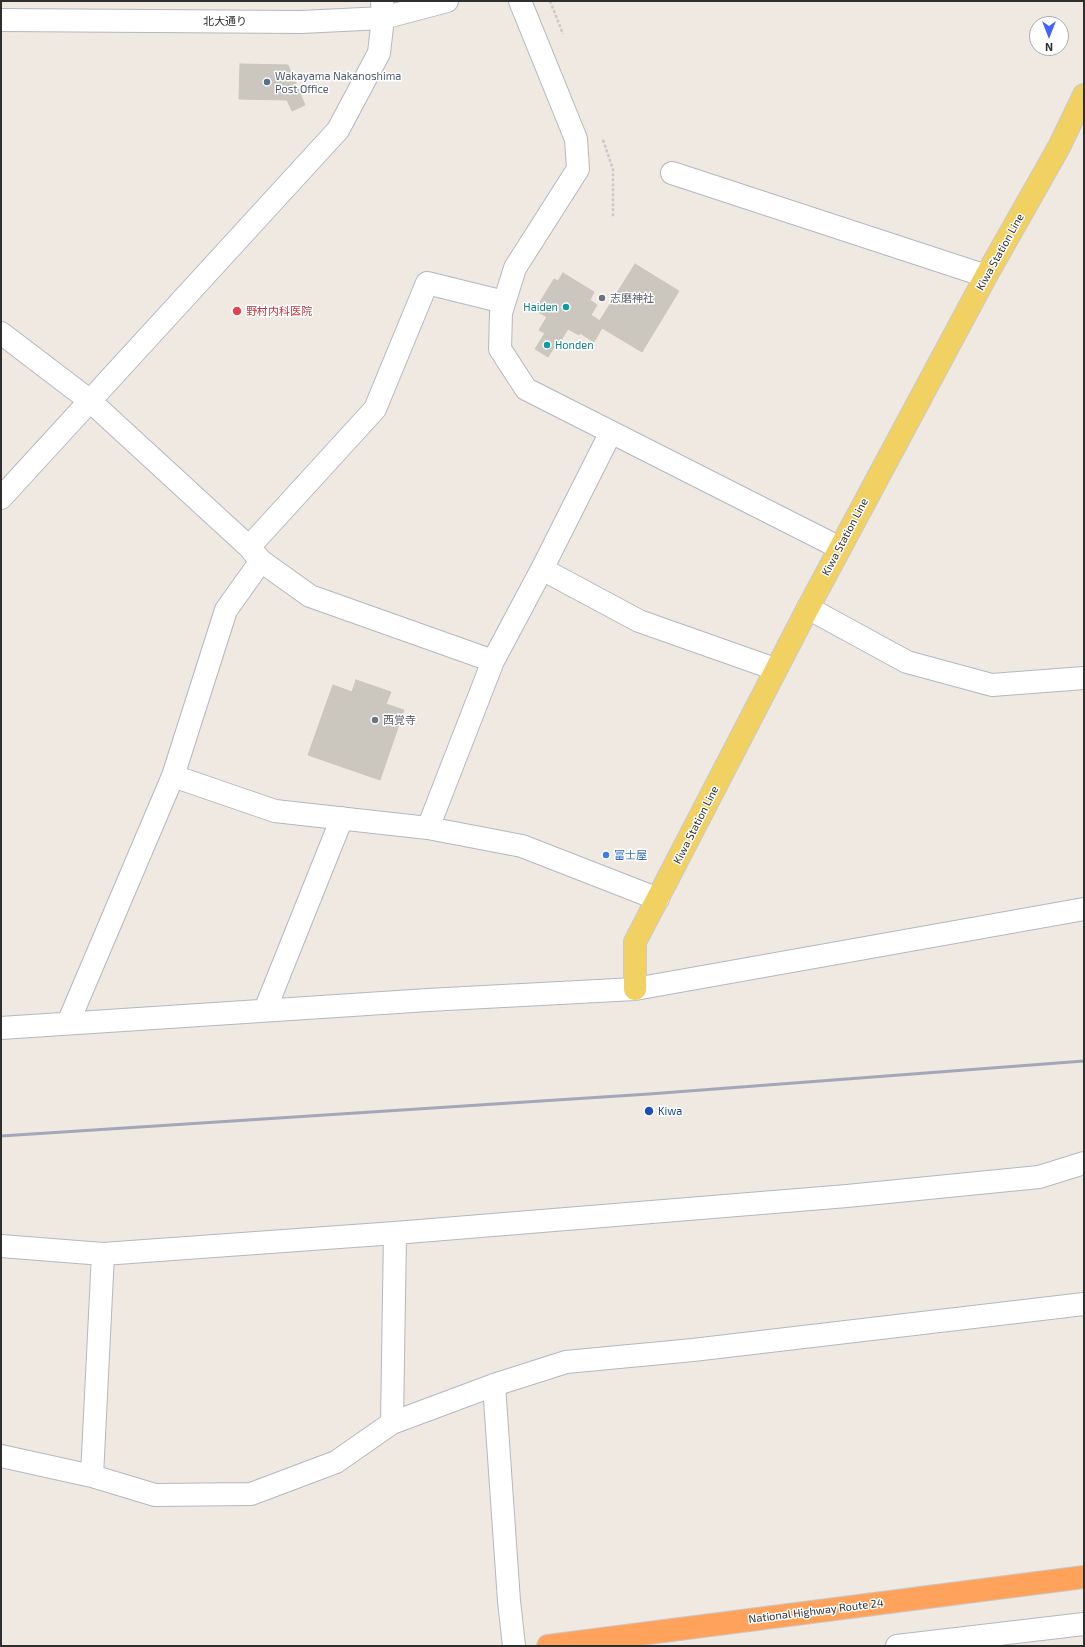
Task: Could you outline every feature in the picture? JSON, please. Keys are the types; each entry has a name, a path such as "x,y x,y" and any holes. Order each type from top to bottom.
{"highway":[{"name":"National Highway Route 24","path":"548,1646 1084,1577"}],"main road":[{"name":"Kiwa Station Line","path":"635,989 635,942 775,669 986,276 1059,147 1084,95"}],"street":[{"name":"北大通り","path":"1,20 301,22 447,1"},
{"path":"520,1 576,139 578,169 515,268 501,313 500,349 526,388 840,548"},
{"path":"1,498 338,130 379,53 382,10"},
{"path":"672,173 986,276"},
{"path":"68,1023 172,776 226,610 255,554 375,409 427,283 504,302"},
{"path":"1,333 90,400 255,554 310,596 492,661"},
{"path":"428,828 492,661 542,569 611,432"},
{"path":"542,569 639,621 775,669"},
{"path":"808,608 908,662 992,685 1084,678"},
{"path":"172,776 275,811 428,828 522,846 658,899"},
{"path":"265,1010 342,818"},
{"path":"1,1028 265,1010 635,989 1084,910"},
{"path":"1,1246 103,1254 395,1233 847,1196 1039,1177 1084,1163"},
{"path":"392,1424 395,1233"},
{"path":"92,1476 103,1254"},
{"path":"1,1456 92,1476 156,1495 251,1494 336,1462 392,1424 494,1385 566,1362 693,1350 1084,1304"},
{"path":"494,1385 509,1601 514,1646"},
{"path":"897,1646 1084,1624"}],"building":[{"name":"Wakayama Nakanoshima Post Office","path":"240,64 288,65 305,105 292,111 287,100 239,99"},
{"path":"635,264 679,291 642,352 597,325"},
{"name":"Haiden","path":"563,273 594,292 590,300 597,305 591,315 600,321 597,325 602,328 594,342 580,333 579,335 568,329 560,342 539,330 547,317 535,310 554,279 558,281"},
{"name":"Honden","path":"545,333 558,341 548,357 535,349"},
{"path":"356,680 391,692 386,704 404,710 380,780 308,755 333,685 352,692"}],"railway":[{"path":"1,1136 649,1094 1084,1061"}],"place":[{"name":"Wakayama Nakanoshima Post Office","path":"267,82"},
{"name":"志磨神社","path":"602,298"},
{"name":"Haiden","path":"566,307"},
{"name":"野村内科医院","path":"237,311"},
{"name":"Honden","path":"547,345"},
{"name":"西覚寺","path":"375,720"},
{"name":"富士屋","path":"606,855"},
{"name":"Kiwa","path":"649,1111"}]}
